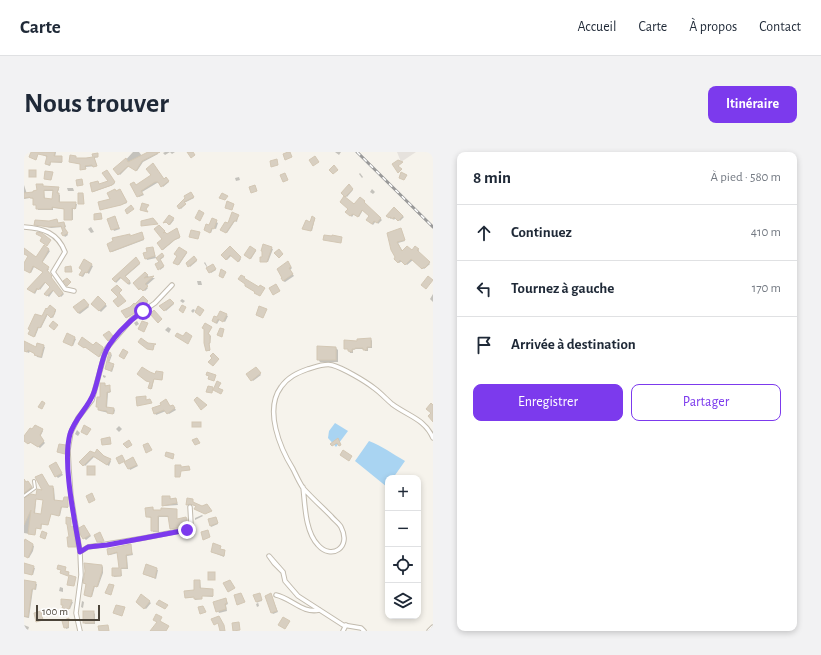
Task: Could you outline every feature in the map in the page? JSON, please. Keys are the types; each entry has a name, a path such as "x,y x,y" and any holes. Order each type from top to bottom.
{"street":[{"path":"24,227 41,229 49,232 57,239 65,252 53,272 65,289 74,291"},
{"path":"80,631 76,613 81,582 80,552 71,496 68,450 70,432 78,418 92,400 106,349 132,319 155,303 172,285"},
{"path":"303,487 306,513 314,541 322,549 330,551 342,548 344,539 341,526 303,487 279,441 274,418 277,393 287,379 298,372 331,364 358,377 375,389 386,400 426,426 433,438"},
{"path":"80,552 88,547 189,529 191,524 190,508"},
{"path":"283,572 285,581 298,596 346,625 357,629 361,628 364,631"},
{"path":"276,595 282,596 291,603 305,609 315,611 319,610"},
{"path":"343,631 346,625"},
{"path":"429,631 433,626"}],"lane":[{"path":"24,496 35,488 34,481"}],"shaded area":[{"path":"397,152 416,152 401,162"}],"water":[{"path":"335,423 348,431 336,447 328,438 329,431"},
{"path":"369,441 405,461 395,475 385,475 385,485 355,461"}],"building":[{"path":"31,152 55,152 54,156 62,156 62,162 50,162 50,165 45,164 47,156 38,154 36,160 29,157"},
{"path":"148,152 160,152 142,161 136,171 128,166 118,175 113,169 126,158 128,162"},
{"path":"187,152 193,152 195,155 191,158"},
{"path":"290,152 292,157 285,160 283,154"},
{"path":"98,153 98,157 94,157 97,166 85,166 86,169 80,170 80,164 69,162 70,155 76,156 76,158 86,158 93,157 92,154"},
{"path":"315,156 319,162 313,166 309,160"},
{"path":"277,159 278,165 271,167 270,161"},
{"path":"398,160 403,162 398,166 402,169 398,173 392,164"},
{"path":"153,163 164,179 166,177 169,181 161,187 158,182 155,182 141,191 143,194 137,197 130,184 134,182 136,185 151,175 146,169"},
{"path":"334,165 338,170 333,174 329,170"},
{"path":"29,170 36,170 36,177 29,177"},
{"path":"107,170 115,182 112,185 92,192 90,183 98,181 99,184 108,181 102,173"},
{"path":"45,171 53,172 51,180 44,179"},
{"path":"401,172 407,175 404,180 399,178"},
{"path":"285,173 288,180 283,182 280,175"},
{"path":"82,179 83,185 77,186 76,180"},
{"path":"36,184 59,187 57,193 59,193 59,202 76,202 75,209 72,208 72,220 64,220 64,209 52,207 52,209 36,209 36,205 33,205 33,198 24,198 24,193 37,190","holes":["44,190 53,190 52,199 44,198"]},
{"path":"349,184 353,189 345,197 341,193"},
{"path":"255,185 257,191 251,193 249,187"},
{"path":"115,189 116,191 120,189 127,202 100,210 98,202 110,199 107,193"},
{"path":"191,192 194,197 184,202 186,204 179,209 177,206 185,198 184,196"},
{"path":"78,193 83,193 84,204 78,204"},
{"path":"222,193 228,196 225,200 219,198"},
{"path":"344,196 354,204 360,197 381,218 377,223 374,221 372,224 366,220 369,216 362,210 358,217 353,214 350,216 345,212 348,209 340,202"},
{"path":"227,201 234,204 232,210 225,208"},
{"path":"142,203 149,205 146,209 148,212 140,210"},
{"path":"131,205 134,209 127,214 125,210"},
{"path":"394,207 403,216 398,221 394,217 393,219 386,216"},
{"path":"199,210 204,213 200,221 195,218"},
{"path":"232,212 239,215 226,233 220,230 225,222 228,223"},
{"path":"101,213 102,219 94,220 94,214"},
{"path":"169,215 174,218 169,225 166,222 163,223"},
{"path":"115,216 119,228 111,230 107,219"},
{"path":"312,216 315,218 311,231 302,229 306,220 310,222"},
{"path":"153,218 158,224 141,226 141,221"},
{"path":"212,218 217,220 214,229 212,228 210,233 204,230 206,224 209,225"},
{"path":"57,219 58,223 64,222 64,227 68,233 63,236 61,233 63,232 61,226 49,227 34,225 35,220 49,221"},
{"path":"159,225 165,231 163,233 165,232 167,234 177,228 180,237 162,250 157,243 162,239 154,229"},
{"path":"401,228 405,240 397,242 402,251 407,246 412,250 415,246 419,249 417,250 430,262 425,268 424,267 422,269 411,259 405,265 400,260 398,263 394,259 395,257 391,250 387,233"},
{"path":"191,230 200,232 198,239 189,237"},
{"path":"37,232 42,233 51,240 47,246 40,241 42,237 36,234"},
{"path":"142,232 144,239 110,252 107,244 113,241 112,238 130,234 130,236"},
{"path":"324,235 342,237 341,243 323,240"},
{"path":"263,244 272,247 267,262 260,262"},
{"path":"44,245 49,249 42,262 49,267 47,270 63,293 59,297 53,290 47,296 44,294 50,287 45,282 38,290 37,288 34,293 27,289 43,272 33,266 30,273 24,270 24,263 28,256 24,254 24,248 36,257"},
{"path":"230,246 241,257 238,262 230,255 226,260 221,255"},
{"path":"250,246 256,250 250,259 244,255"},
{"path":"153,247 155,256 145,259 143,253 147,252 146,248"},
{"path":"179,247 187,252 178,265 173,263 177,256 174,254"},
{"path":"279,249 283,254 279,258 274,253"},
{"path":"162,253 164,256 160,259 164,266 158,270 155,264 159,262 156,258"},
{"path":"194,256 197,260 188,267 186,263"},
{"path":"136,257 140,263 125,276 130,281 128,284 120,277 115,282 112,279"},
{"path":"84,259 92,264 87,273 85,272 82,276 79,275 82,270 79,268"},
{"path":"288,261 291,267 289,268 293,274 283,281 277,269"},
{"path":"213,264 216,269 209,273 206,268"},
{"path":"71,266 72,272 65,272 65,267"},
{"path":"221,269 226,272 223,278 219,276"},
{"path":"145,272 148,275 144,278 154,276 145,284 148,286 143,291 140,288 139,290 133,283"},
{"path":"241,275 259,287 260,285 265,288 260,296 254,293 255,292 245,286 245,284 238,279"},
{"path":"428,276 433,280 426,289 421,285"},
{"path":"67,278 71,282 67,286 63,281"},
{"path":"276,284 280,291 273,295 269,288"},
{"path":"117,285 122,290 119,293 126,301 118,307 113,301 118,297 111,290"},
{"path":"98,296 106,304 99,311 91,304"},
{"path":"143,296 148,301 138,311 126,318 121,311 130,307 134,303 135,304"},
{"path":"84,299 89,305 78,313 73,307"},
{"path":"170,299 174,303 164,311 159,306"},
{"path":"50,305 56,310 54,312 55,313 51,318 47,314 40,328 38,327 34,337 28,334 30,330 28,329 35,314 42,316 46,308 47,309"},
{"path":"182,305 186,307 183,313 179,310"},
{"path":"198,306 204,310 200,316 195,312"},
{"path":"259,306 267,309 263,318 256,315"},
{"path":"154,310 162,319 158,323 150,314"},
{"path":"220,311 227,314 223,322 218,319 216,323 212,321 214,316 217,317"},
{"path":"53,321 58,325 54,330 49,326"},
{"path":"142,321 148,323 144,332 138,329"},
{"path":"205,323 212,327 208,334 210,335 210,350 206,351 204,343 204,329 202,328"},
{"path":"220,328 224,329 222,337 217,335"},
{"path":"109,331 113,336 108,341 103,335"},
{"path":"186,332 192,336 188,344 175,336 177,333 183,336"},
{"path":"67,333 75,337 72,346 63,342"},
{"path":"82,337 93,345 96,342 103,347 99,357 78,344"},
{"path":"141,338 148,343 156,344 153,346 153,350 147,349 138,342"},
{"path":"371,338 371,347 367,347 367,350 363,350 363,348 355,348 352,349 352,352 348,351 348,349 344,349 344,340 357,341 357,339"},
{"path":"24,341 36,347 37,343 44,345 41,357 34,355 35,354 28,350 27,352 24,351"},
{"path":"317,346 336,347 336,360 317,360"},
{"path":"123,349 128,352 124,359 119,356"},
{"path":"109,352 111,353 108,362 114,364 111,371 105,369"},
{"path":"213,353 219,359 213,366 208,362 212,358 210,356"},
{"path":"142,367 155,374 156,371 163,372 162,380 154,379 151,389 148,388 150,382 146,381 137,374"},
{"path":"256,367 261,373 251,381 246,374"},
{"path":"207,372 216,375 214,381 208,379 209,376 206,375"},
{"path":"217,381 221,383 218,388 223,390 221,394 213,390"},
{"path":"100,383 105,383 105,386 110,385 110,392 107,392 106,407 114,408 113,414 107,413 107,411 98,410 98,407 96,407 97,397 100,397"},
{"path":"208,386 213,387 212,393 206,392"},
{"path":"146,396 146,400 150,399 152,403 137,406 136,397"},
{"path":"197,397 207,405 201,410 194,400"},
{"path":"166,399 170,406 173,405 175,408 167,414 164,410 154,414 152,408 161,405 160,403"},
{"path":"42,401 45,403 42,409 38,407"},
{"path":"431,403 433,405 433,422 428,416 431,413 426,409"},
{"path":"192,422 201,422 201,427 192,427"},
{"path":"35,425 43,429 40,435 44,441 38,447 30,442 28,444 24,441 24,436 30,428 32,429"},
{"path":"84,425 91,429 87,435 81,432"},
{"path":"110,437 111,444 102,445 101,439"},
{"path":"197,438 200,443 195,445 192,440"},
{"path":"338,438 341,445 339,446 337,443 332,446 330,444"},
{"path":"129,440 132,445 127,448 123,444"},
{"path":"148,443 152,450 146,453 143,445"},
{"path":"59,444 66,445 65,454 57,452"},
{"path":"97,449 104,456 111,459 107,465 93,456 83,466 79,462 90,451 95,453"},
{"path":"343,450 352,456 349,461 340,455"},
{"path":"166,452 174,454 173,459 165,456"},
{"path":"122,455 125,461 119,464 116,458"},
{"path":"133,457 137,465 128,469 124,462"},
{"path":"56,462 62,473 55,477 49,466"},
{"path":"175,465 181,465 181,467 189,466 190,470 181,471 180,477 175,477"},
{"path":"87,466 95,466 95,475 87,475"},
{"path":"42,474 49,486 53,486 54,500 63,501 64,497 68,497 68,507 61,507 59,516 51,514 48,525 41,524 41,529 36,528 35,535 28,534 31,510 24,525 24,498 31,494 36,495 37,489 42,490 35,477","holes":["36,499 43,500 41,514 34,513"]},
{"path":"24,479 26,482 28,481 32,487 24,493"},
{"path":"92,493 95,500 89,503 86,496"},
{"path":"162,496 170,496 170,499 176,498 177,503 162,506"},
{"path":"187,498 193,499 193,502 202,506 207,504 212,511 205,514 194,509 196,506 190,504 186,505"},
{"path":"153,507 153,510 161,510 161,508 177,509 177,519 186,517 187,526 170,529 168,516 158,516 158,531 151,531 151,517 146,517 145,508"},
{"path":"66,517 71,518 71,527 73,526 76,547 68,547 67,537 69,537"},
{"path":"216,517 218,523 210,526 208,519"},
{"path":"84,525 90,535 83,539 79,528"},
{"path":"208,530 210,537 203,540 201,532"},
{"path":"42,531 47,533 45,539 40,537"},
{"path":"100,532 104,541 97,542 94,535"},
{"path":"25,539 33,544 28,558 24,556"},
{"path":"213,543 221,546 220,549 225,550 224,556 211,552"},
{"path":"131,544 132,554 126,555 127,568 121,568 121,576 112,576 112,568 119,568 117,552 108,555 107,549"},
{"path":"24,563 34,566 32,575 24,573"},
{"path":"84,563 102,565 102,571 97,587 94,586 91,597 84,595 86,584 83,583 85,571"},
{"path":"146,564 157,568 155,578 143,574"},
{"path":"58,565 66,567 65,571 69,572 68,576 60,573 61,570 57,569"},
{"path":"208,572 215,572 215,580 208,580"},
{"path":"69,575 76,577 74,586 67,585"},
{"path":"24,580 36,582 35,589 32,589 28,617 24,616"},
{"path":"194,580 200,580 200,588 213,589 213,596 202,596 202,599 194,599 194,597 185,598 184,591 194,590"},
{"path":"230,580 235,588 228,592 223,583"},
{"path":"109,584 114,585 111,595 105,593"},
{"path":"241,593 245,602 237,605 234,595"},
{"path":"260,593 262,600 256,602 253,595"},
{"path":"271,593 277,611 271,613 265,596"},
{"path":"141,594 150,601 144,609 136,602"},
{"path":"226,598 226,609 216,612 213,602"},
{"path":"61,599 72,600 69,609 62,608 63,605 61,605"},
{"path":"159,600 168,605 165,609 156,604"},
{"path":"116,605 125,607 122,616 113,613"},
{"path":"203,606 206,612 200,614 198,607"},
{"path":"41,611 43,620 36,622 34,613"},
{"path":"83,611 94,611 94,623 83,623"},
{"path":"156,614 162,617 160,621 169,626 166,631 150,631 157,622 153,620"},
{"path":"219,616 224,625 225,631 220,631 218,623 214,625 211,619"},
{"path":"283,617 290,621 285,629 278,625"},
{"path":"69,618 68,627 64,628 62,621"},
{"path":"239,622 240,630 233,631 232,623"},
{"path":"108,625 109,631 99,631 98,626"}],"railway":[{"path":"357,152 433,227"}],"route":[{"path":"143,311 132,319 106,349 92,400 78,418 70,432 68,450 71,496 80,552 88,547 107,545 187,530"}]}
